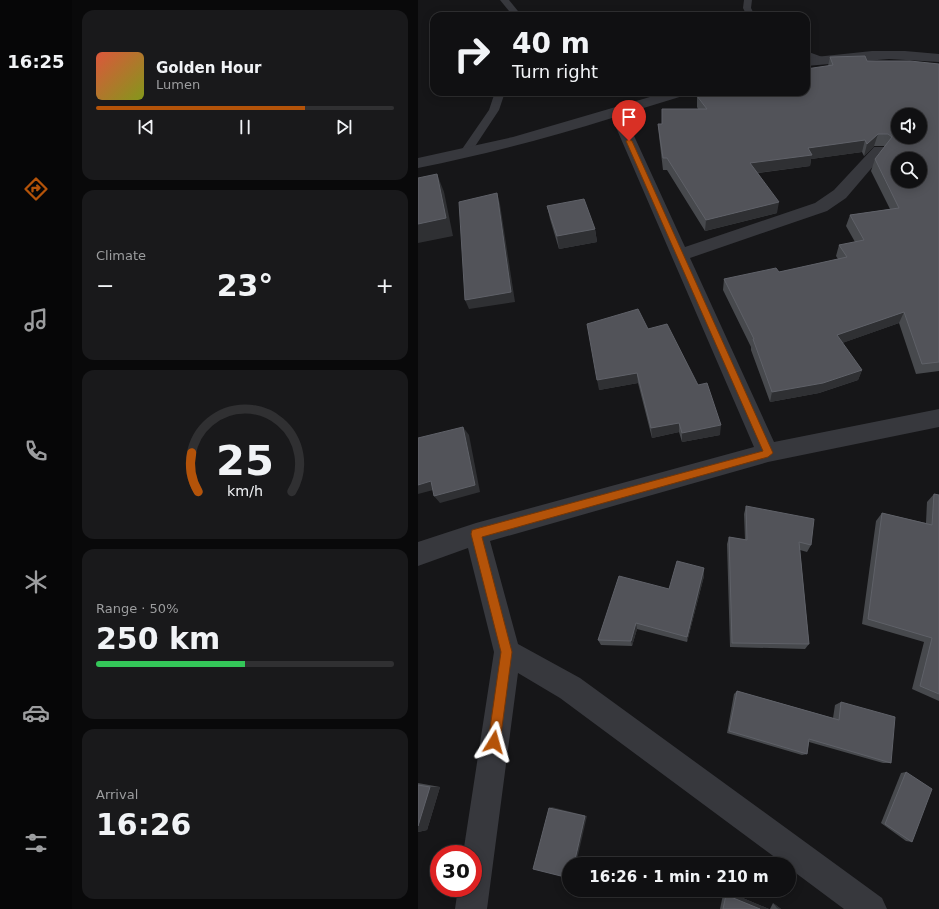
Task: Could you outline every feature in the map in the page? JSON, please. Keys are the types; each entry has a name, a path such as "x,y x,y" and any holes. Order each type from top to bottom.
{"street":[{"path":"810,62 867,55 920,55 939,58"},
{"path":"418,163 464,155 544,134 668,96"},
{"path":"616,112 768,453"},
{"path":"680,255 821,207 840,194 879,150"},
{"path":"418,554 476,534 768,453 939,418"},
{"path":"471,909 507,652 476,534"},
{"path":"507,652 570,688 871,909"}],"lane":[{"path":"504,0 514,12"},
{"path":"748,0 747,8 748,12"},
{"path":"810,56 822,60"},
{"path":"464,155 494,110 499,96"}],"building":[{"path":"865,56 867,61 910,61 939,64 939,362 922,364 904,312 837,335 862,370 823,383 772,392 754,339 724,279 776,268 779,272 847,257 839,245 864,240 850,215 899,208 875,159 891,138 891,144 927,144 927,108 891,108 891,136 888,134 878,134 867,144 865,140 808,148 812,155 750,163 779,202 706,220 667,158 663,158 658,124 662,124 662,109 707,109 697,96 810,96 810,68 833,65 830,57"},
{"path":"437,174 446,218 418,224 418,178"},
{"path":"497,193 511,292 465,300 459,202"},
{"path":"584,199 595,229 557,236 547,206"},
{"path":"638,309 648,329 667,324 698,385 707,383 721,425 682,433 679,423 651,428 637,373 597,380 587,324"},
{"path":"463,427 475,485 434,496 431,481 418,485 418,438"},
{"path":"934,494 939,495 939,694 920,686 932,638 868,619 882,513 932,525"},
{"path":"746,506 814,519 811,545 799,542 809,644 732,643 729,537 747,540"},
{"path":"677,561 704,568 687,637 636,623 631,641 598,640 619,576 669,589"},
{"path":"737,691 839,720 841,702 895,717 891,763 809,739 807,754 729,731"},
{"path":"906,772 932,789 912,842 885,824"},
{"path":"418,785 430,787 418,826"},
{"path":"549,808 585,816 576,857 562,857 562,876 533,869"},
{"path":"726,897 731,897 760,909 723,909"}],"route":[{"path":"494,742 507,652 476,534 768,453 629,141"}]}
